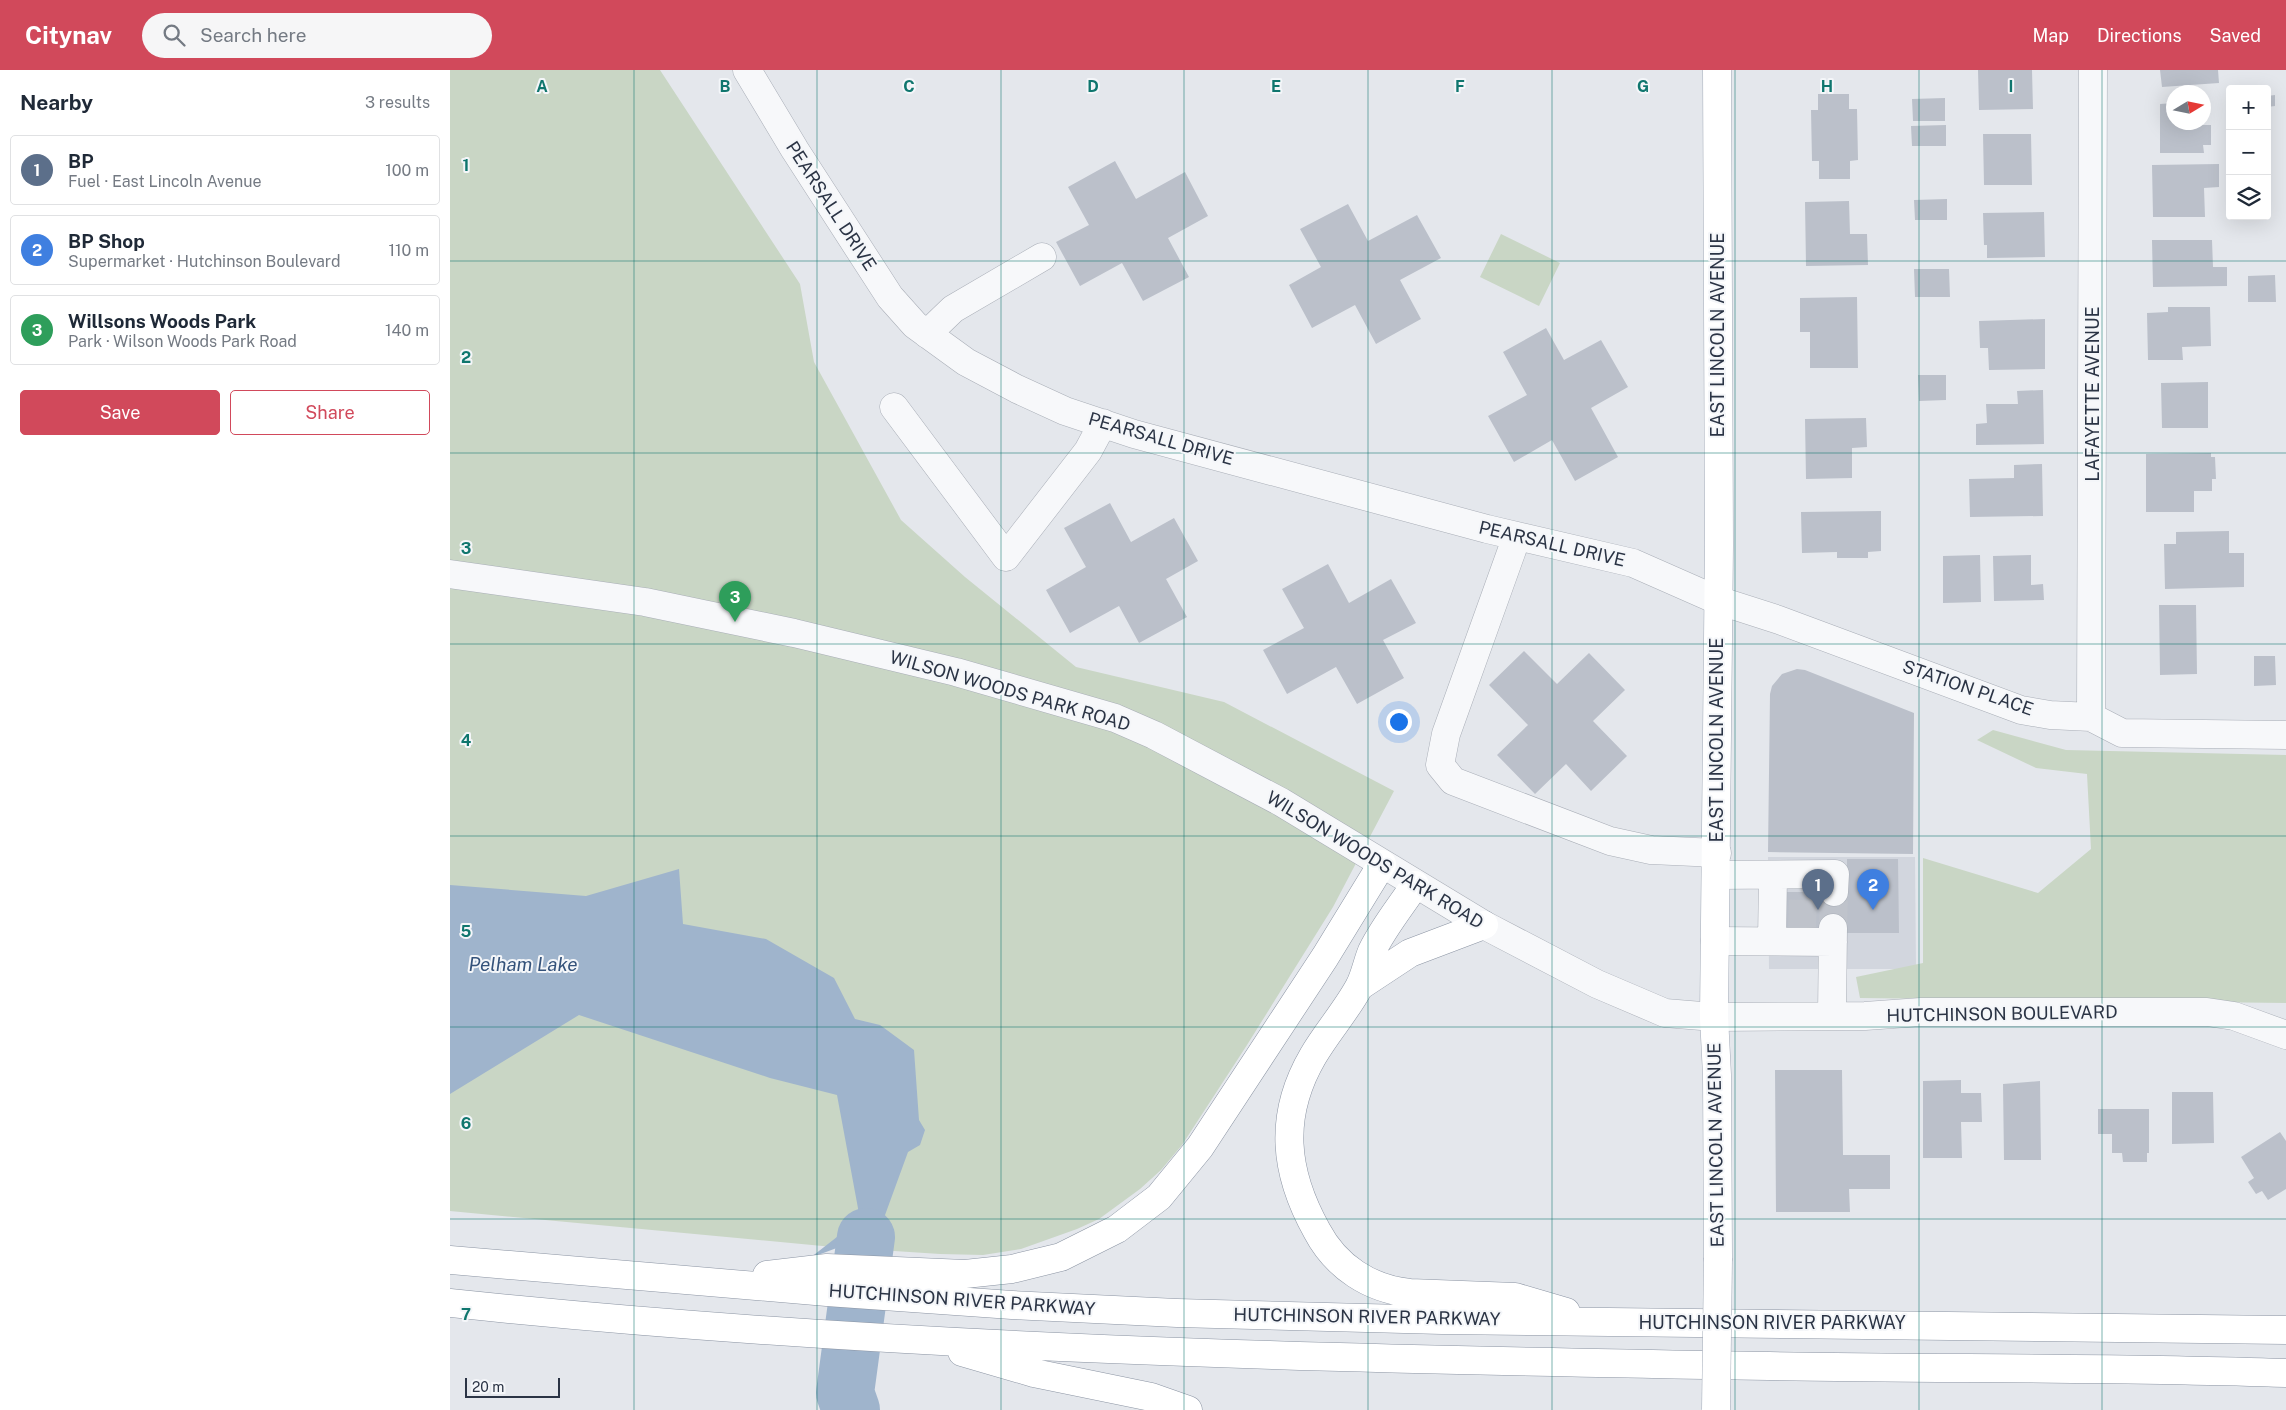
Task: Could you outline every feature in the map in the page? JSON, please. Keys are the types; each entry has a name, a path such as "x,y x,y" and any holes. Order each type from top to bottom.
{"main road":[{"name":"EAST LINCOLN AVENUE","path":"1716,1410 1718,1258 1717,1074 1714,1017 1718,70"},
{"path":"930,1286 985,1272 1040,1264 1061,1256 1117,1229 1159,1196 1200,1147 1325,957 1382,864"},
{"path":"1415,885 1372,951 1360,986 1314,1056 1301,1080 1292,1104 1289,1145 1291,1166 1303,1204 1320,1238 1345,1266 1372,1284 1384,1289 1410,1294 1515,1297 1597,1322"},
{"path":"1360,986 1410,953 1484,925"},
{"name":"HUTCHINSON RIVER PARKWAY","path":"450,1260 708,1282 827,1280 930,1286 1012,1305 1277,1316 1597,1322 2286,1330"},
{"path":"450,1303 925,1341 1323,1358 1785,1366 2013,1367 2286,1373"},
{"path":"925,1341 1034,1373 1151,1397 1188,1410"}],"street":[{"name":"PEARSALL DRIVE","path":"747,70 795,150 890,297 915,325 966,362 1017,389 1065,410 1144,436 1518,536 1633,563 1717,600"},
{"name":"LAFAYETTE AVENUE","path":"2091,717 2094,70"},
{"path":"927,334 953,309 1042,257"},
{"path":"894,407 1006,557 1088,451 1103,423"},
{"path":"1518,536 1446,734 1440,765 1453,781 1610,841 1716,864 1774,874 1804,883 1834,874 1834,892"},
{"name":"WILSON WOODS PARK ROAD","path":"450,574 645,602 794,633 956,672 1115,718 1154,735 1281,802 1415,885 1484,925 1598,984 1665,1013 1714,1017"},
{"name":"STATION PLACE","path":"1717,600 1779,620 2021,710 2050,715 2091,717 2122,733 2286,735"},
{"path":"1772,941 1774,874"},
{"path":"1715,941 1772,941 1802,935 1833,935 1832,1015"},
{"name":"HUTCHINSON BOULEVARD","path":"1714,1017 1921,1012 2207,1012 2234,1016 2286,1035"}],"shaded area":[{"path":"1768,857 1915,857 1916,969 1769,969"}],"green space":[{"path":"450,70 660,70 800,284 814,362 901,520 965,577 1076,667 1224,702 1394,791 1333,907 1182,1145 1161,1170 1140,1189 1099,1219 1021,1249 983,1255 833,1247 450,1211"},
{"path":"1501,234 1560,263 1539,306 1480,277"},
{"path":"1993,730 2066,750 2286,755 2286,1003 1860,998 1856,977 1923,963 1923,858 2038,893 2091,849 2087,774 2036,768 1977,740"}],"water":[{"name":"Pelham Lake","path":"679,869 683,924 766,939 834,978 855,1019 880,1025 914,1050 919,1120 925,1130 920,1145 908,1152 877,1237 866,1237 810,1258 860,1219 837,1095 770,1078 579,1015 450,1094 450,885 586,896"}],"building":[{"path":"1978,70 2032,70 2033,109 1979,110"},
{"path":"2160,70 2218,70 2219,83 2166,85 2166,87 2162,87"},
{"path":"1818,94 1849,94 1849,109 1857,109 1858,160 1850,161 1850,179 1819,179 1819,161 1812,161 1811,110 1818,110"},
{"path":"2275,95 2275,106 2271,106 2271,96"},
{"path":"1945,98 1945,121 1913,121 1912,99"},
{"path":"2160,104 2166,104 2166,130 2211,130 2211,145 2203,145 2204,153 2160,153"},
{"path":"1946,125 1946,146 1912,146 1911,126"},
{"path":"1983,134 2031,134 2032,185 1984,185"},
{"path":"1115,161 1136,199 1185,172 1208,216 1168,238 1189,277 1143,301 1122,263 1080,286 1056,242 1089,225 1068,187"},
{"path":"2219,164 2219,187 2204,188 2205,217 2153,217 2152,165"},
{"path":"1947,199 1947,220 1915,220 1914,200"},
{"path":"1849,201 1850,234 1867,234 1868,265 1806,266 1805,202"},
{"path":"1348,204 1368,241 1417,215 1441,258 1400,280 1421,319 1376,344 1355,305 1312,328 1289,285 1321,267 1300,229"},
{"path":"2044,212 2045,257 1987,258 1987,245 1984,245 1983,213"},
{"path":"2152,240 2212,240 2213,267 2227,267 2227,286 2153,287"},
{"path":"1914,269 1949,269 1950,297 1915,297"},
{"path":"2275,275 2276,302 2248,302 2248,276"},
{"path":"1857,297 1858,368 1810,368 1810,332 1800,332 1800,298"},
{"path":"2168,307 2210,307 2211,346 2182,347 2183,360 2148,360 2147,313 2168,312"},
{"path":"2045,319 2045,369 1989,370 1988,348 1980,348 1979,321"},
{"path":"1546,328 1564,360 1601,340 1628,387 1591,408 1618,457 1575,481 1552,440 1514,462 1488,416 1527,395 1503,352"},
{"path":"1918,375 1946,375 1946,400 1919,401"},
{"path":"2208,382 2208,428 2162,428 2161,383"},
{"path":"2043,390 2044,444 1976,445 1976,424 1987,423 1986,404 2018,404 2017,391"},
{"path":"1866,418 1867,447 1852,448 1852,478 1806,479 1805,419"},
{"path":"2211,453 2211,457 2215,457 2216,479 2212,479 2212,491 2194,491 2194,512 2146,512 2146,454"},
{"path":"2042,464 2043,516 1970,517 1969,479 2014,478 2014,465"},
{"path":"1110,503 1131,542 1174,518 1198,561 1166,579 1187,617 1139,643 1119,606 1070,633 1046,590 1086,567 1064,528"},
{"path":"1881,511 1881,551 1868,552 1868,558 1837,558 1837,552 1802,553 1801,512"},
{"path":"2229,531 2229,553 2244,553 2244,587 2165,589 2164,544 2176,544 2176,532"},
{"path":"1980,555 1981,602 1943,603 1943,556"},
{"path":"2031,555 2031,585 2043,584 2044,600 1994,601 1993,556"},
{"path":"1328,564 1349,603 1391,579 1416,623 1383,640 1404,678 1357,704 1336,667 1287,694 1263,650 1304,628 1282,589"},
{"path":"2159,605 2196,605 2197,674 2160,675"},
{"path":"1524,651 1557,684 1589,653 1625,690 1593,721 1627,756 1591,791 1566,764 1535,794 1497,755 1528,725 1489,685"},
{"path":"2254,656 2275,656 2276,685 2254,686"},
{"path":"1797,669 1805,670 1914,713 1913,854 1768,852 1770,694 1772,686 1782,674"},
{"path":"1847,859 1898,859 1899,933 1847,933 1847,928 1777,929 1777,892 1847,892"},
{"path":"1775,1070 1842,1070 1843,1155 1890,1155 1890,1189 1849,1189 1850,1212 1776,1212"},
{"path":"1961,1080 1961,1093 1981,1093 1982,1122 1961,1122 1962,1158 1923,1158 1923,1081"},
{"path":"2040,1081 2041,1160 2004,1160 2003,1084"},
{"path":"2172,1092 2213,1092 2214,1143 2172,1144"},
{"path":"2098,1109 2149,1109 2149,1153 2147,1153 2147,1162 2123,1162 2122,1153 2112,1153 2112,1134 2098,1134"},
{"path":"2280,1132 2286,1141 2286,1189 2268,1200 2262,1191 2256,1194 2248,1182 2254,1178 2241,1157"}],"waterway":[{"path":"851,1410 845,1393 866,1237"}],"tunnel":[{"path":"1802,928 1803,892"},
{"path":"1833,928 1834,892"}],"place":[{"name":"Willsons Woods Park","path":"735,622"},
{"name":"BP","path":"1818,910"},
{"name":"BP Shop","path":"1873,910"}]}
